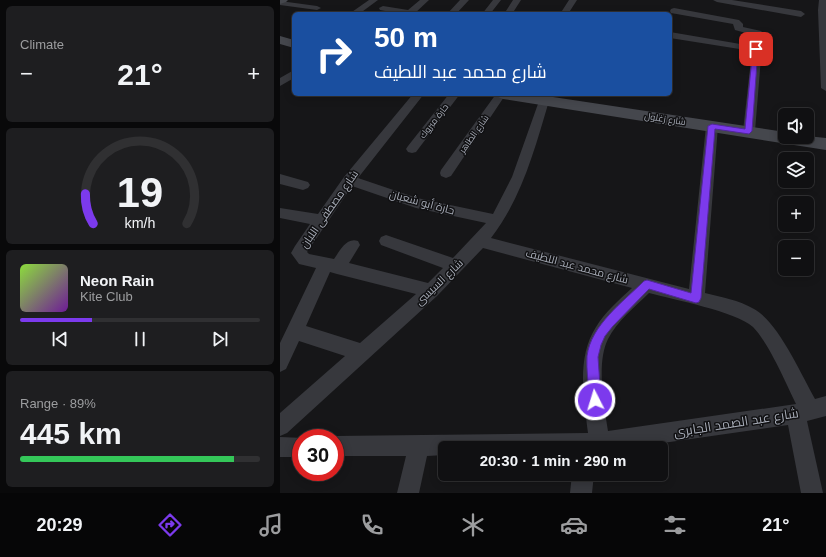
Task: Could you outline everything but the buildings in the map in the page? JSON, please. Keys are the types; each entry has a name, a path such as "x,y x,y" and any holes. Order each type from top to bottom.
{"street":[{"path":"356,12 374,0"},
{"path":"376,12 393,0"},
{"path":"411,12 425,0"},
{"path":"453,12 465,0"},
{"path":"488,12 497,0"},
{"path":"509,12 517,0"},
{"path":"565,12 573,0"},
{"path":"716,0 744,2 758,10 795,18"},
{"path":"823,0 826,88"},
{"path":"281,1 317,8"},
{"path":"383,8 400,12"},
{"path":"674,11 737,23 739,29 758,33 749,131"},
{"path":"672,35 756,49"},
{"path":"280,40 292,43"},
{"path":"280,47 292,50"},
{"path":"280,83 292,74"},
{"name":"شارع مصطفى اللبان","path":"332,265 304,259 299,253 349,180 417,96"},
{"name":"حارة مبروك","path":"412,149 453,96"},
{"name":"شارع الطاهر","path":"446,173 506,96"},
{"name":"شارع زغلول","path":"518,96 826,144"},
{"name":"شارع السيسى","path":"280,426 431,291 480,241 507,203 519,177 544,101"},
{"path":"696,298 712,126"},
{"path":"280,179 302,185"},
{"name":"حارة أبو شعبان","path":"349,180 416,203 496,220"},
{"path":"280,213 321,220"},
{"path":"386,240 456,266"},
{"name":"شارع محمد عبد اللطيف","path":"480,241 647,284 737,309 748,314 758,322 770,336 811,410 812,493"},
{"path":"280,363 295,331 332,265 353,245"},
{"path":"332,265 431,291"},
{"path":"590,441 593,357 596,344 602,332 647,284"},
{"path":"295,331 361,352"},
{"name":"شارع عبد الصمد الجابرى","path":"615,441 811,410"},
{"name":"شارع عبد الصمد الجابرى","path":"344,446 438,446"},
{"path":"408,493 420,446"},
{"path":"280,447 292,447"},
{"path":"581,493 582,481"}],"route":[{"path":"595,400 593,357 596,344 602,332 647,284 696,298 712,126 749,131 756,49"}]}
